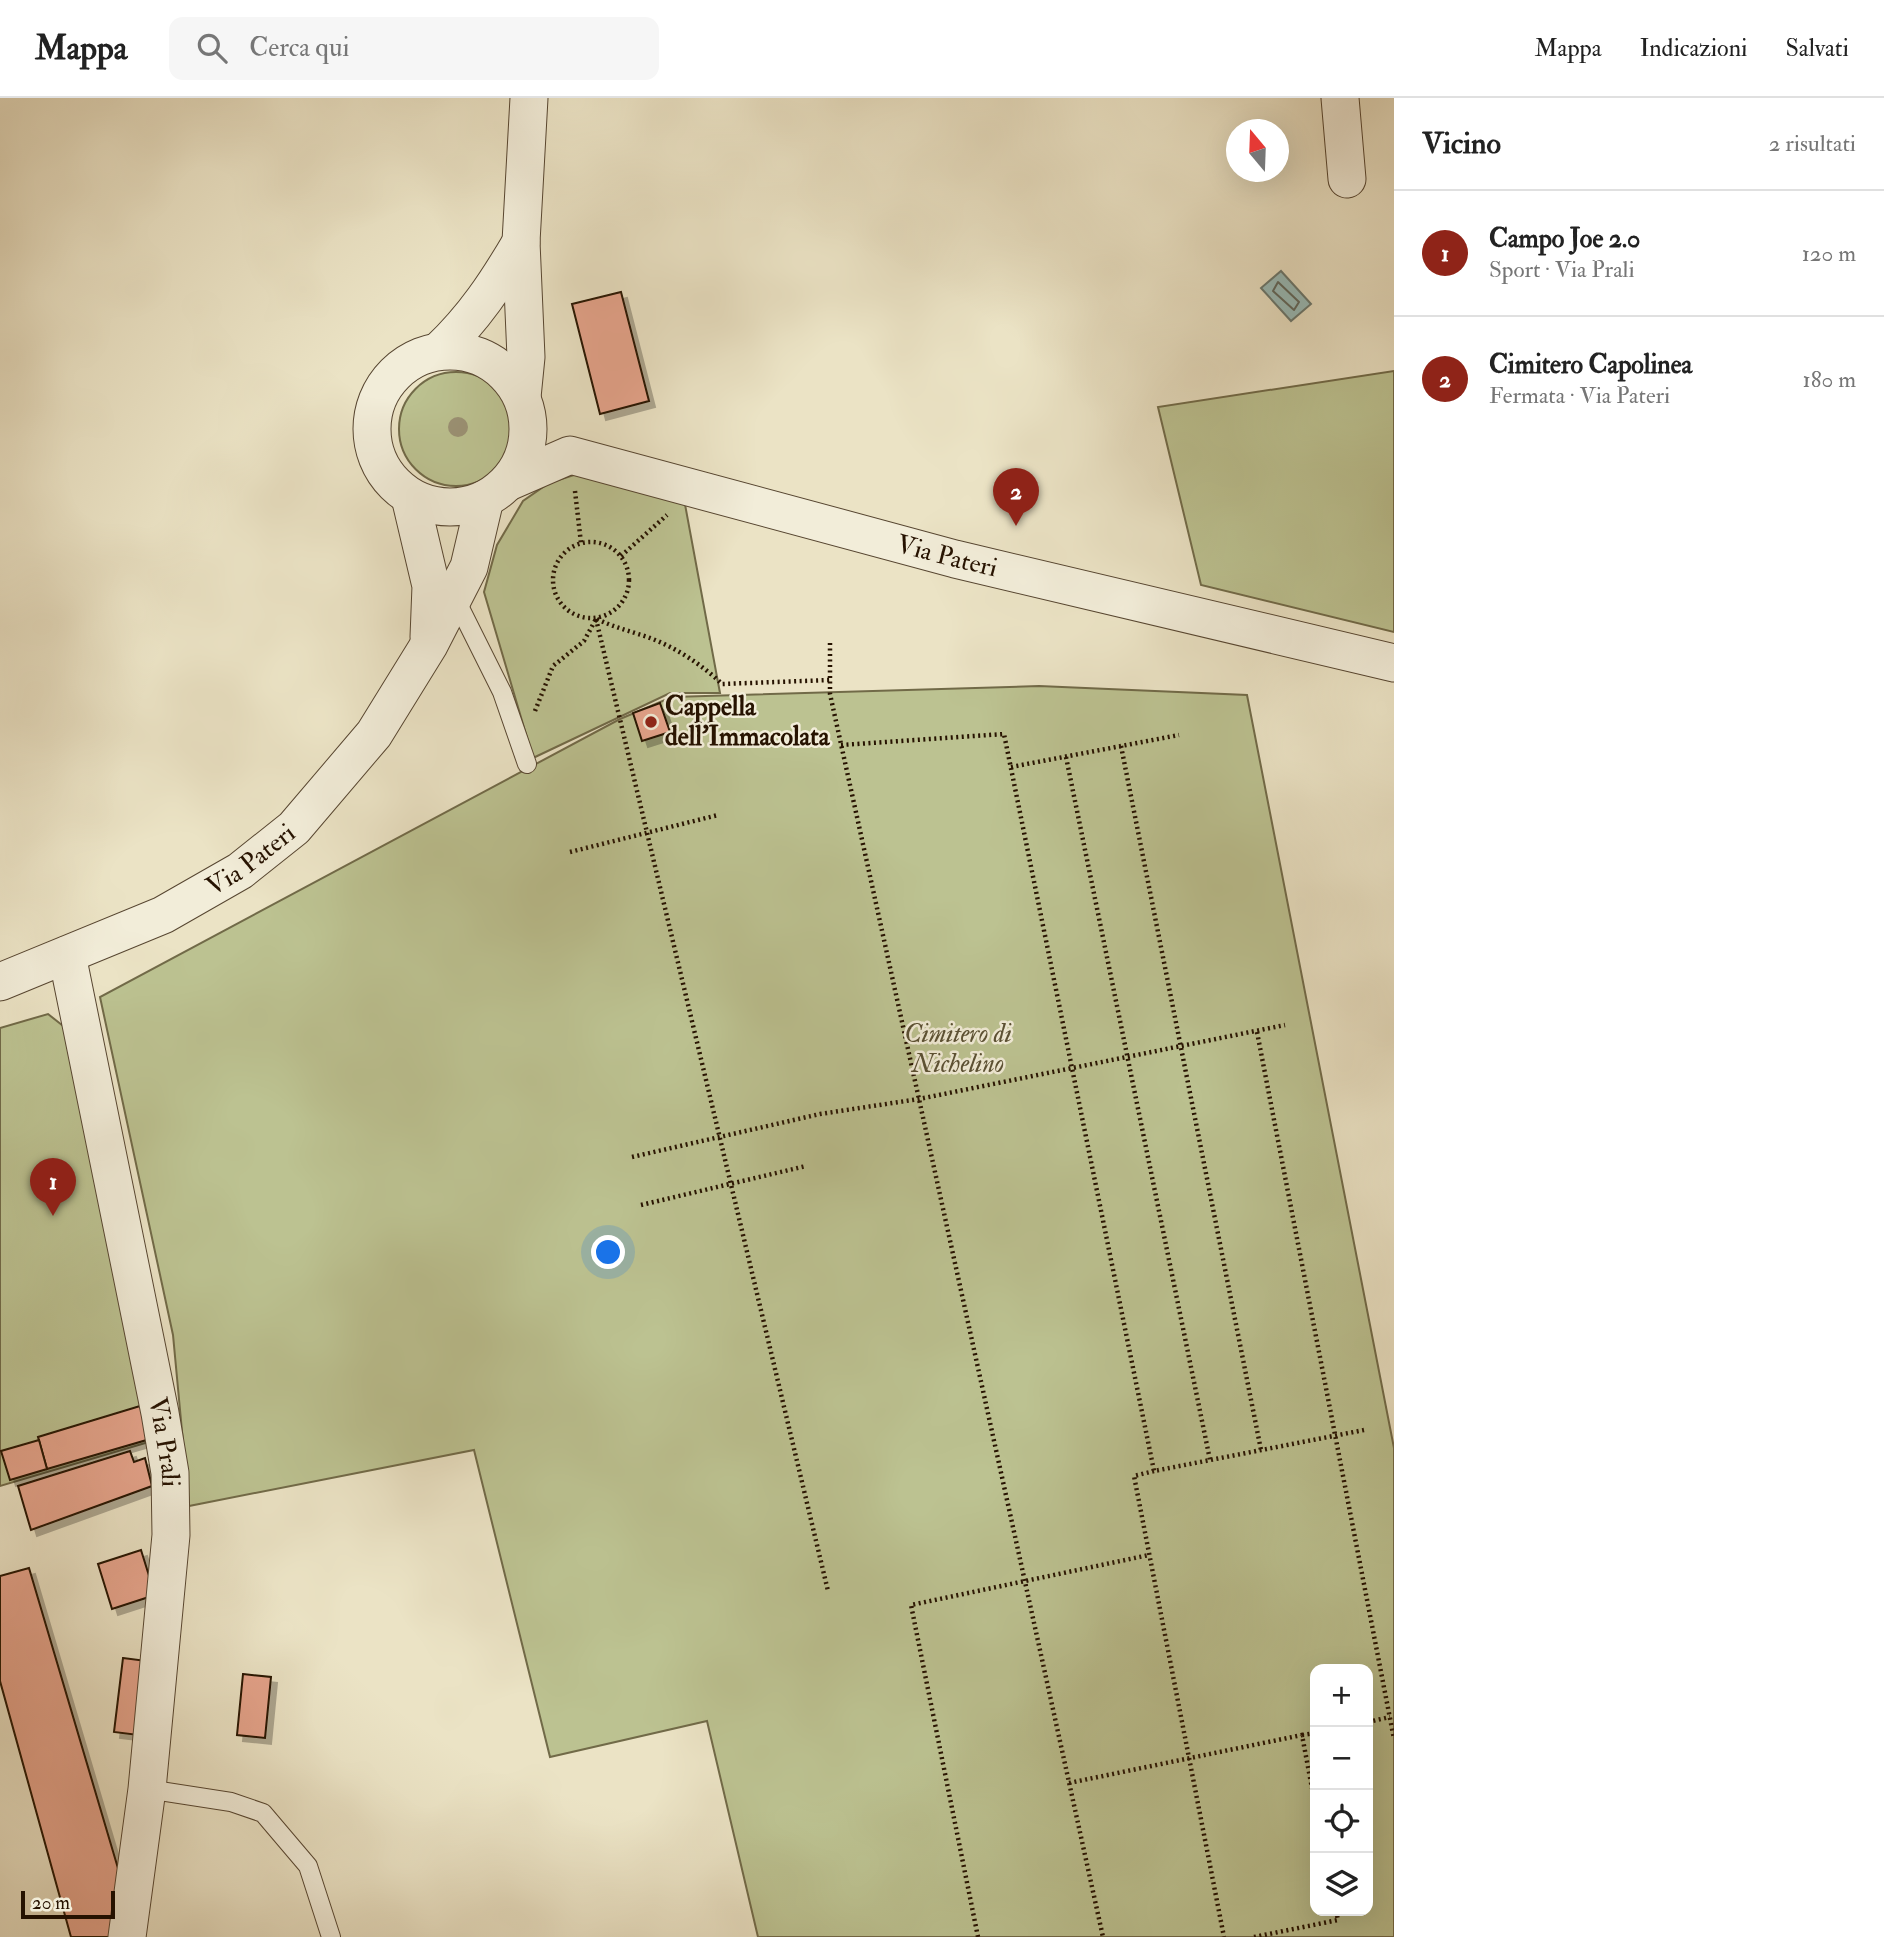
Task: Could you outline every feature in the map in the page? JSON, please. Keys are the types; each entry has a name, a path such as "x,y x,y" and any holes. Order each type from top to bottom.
{"street":[{"name":"Via Pateri","path":"0,982 163,915 240,871 294,828 374,734 429,645 470,567 496,490 520,465 527,446 521,242 529,98"},
{"path":"1340,98 1347,179"},
{"path":"439,351 471,321 521,242"},
{"path":"439,351 460,351 497,366 525,411 570,455 467,506 447,508 410,497 394,485 374,452 372,413 378,395 396,372 421,356 439,351"},
{"name":"Via Pateri","path":"570,455 955,559 1394,663"},
{"name":"Via Pateri","path":"410,497 431,586 429,645"},
{"name":"Via Prali","path":"67,955 170,1473 171,1535 147,1790 127,1937"}],"lane":[{"path":"454,596 502,692 527,764"},
{"path":"147,1790 232,1802 263,1813 308,1866 331,1937"}],"path":[{"path":"570,455 581,543"},
{"path":"621,556 694,488"},
{"path":"517,735 532,721 539,695 553,666 584,641 596,618 615,610 628,591 627,567 621,556 603,544 581,543 562,555 555,565 552,588 564,608 573,615 596,618 616,629 638,634 674,650 706,669 722,684 830,680"},
{"path":"596,618 828,1591"},
{"path":"830,643 830,680 841,745 1103,1937"},
{"path":"841,745 1004,734 1154,1471"},
{"path":"1011,767 1179,735"},
{"path":"1121,746 1261,1450"},
{"path":"1066,757 1210,1461"},
{"path":"569,852 718,815"},
{"path":"632,1157 820,1114 919,1099 1285,1025"},
{"path":"1257,1032 1394,1739"},
{"path":"642,1205 806,1166"},
{"path":"1224,1937 1134,1475 1364,1430"},
{"path":"978,1937 911,1605 1149,1555"},
{"path":"1373,1720 1390,1717"},
{"path":"1069,1783 1310,1734"},
{"path":"1302,1735 1312,1790"},
{"path":"1254,1937 1338,1920 1337,1916"}],"green space":[{"path":"1394,371 1394,632 1201,585 1158,407"},
{"path":"456,372 478,377 496,389 508,407 513,429 508,451 496,469 478,481 456,486 434,481 416,469 404,451 399,429 404,407 416,389 434,377"},
{"path":"577,474 684,499 720,693 670,693 533,758 484,592 497,545 523,501 549,483"},
{"name":"Cimitero di Nichelino","path":"1039,686 1247,695 1394,1448 1394,1937 758,1937 707,1721 550,1757 474,1450 189,1506 173,1335 100,997 620,719 672,697"},
{"path":"48,1014 67,1029 152,1441 0,1486 0,1028"}],"water":[{"path":"1281,271 1311,304 1291,321 1261,288"}],"building":[{"path":"621,292 649,401 600,414 572,304"},
{"name":"Cappella dell'Immacolata","path":"660,703 670,732 642,741 633,713"},
{"path":"140,1406 150,1439 47,1469 38,1437"},
{"path":"39,1440 47,1469 10,1480 1,1451"},
{"path":"130,1451 134,1462 145,1458 152,1486 31,1530 18,1486"},
{"path":"141,1550 155,1595 112,1609 98,1564"},
{"path":"29,1568 120,1875 117,1937 71,1937 0,1681 0,1576"},
{"path":"123,1658 147,1661 138,1735 114,1732"},
{"path":"243,1674 271,1677 265,1738 237,1735"}],"place":[{"name":"Cimitero Capolinea","path":"1016,526"},
{"name":"Cappella dell'Immacolata","path":"651,722"},
{"name":"Campo Joe 2.0","path":"53,1216"}]}
